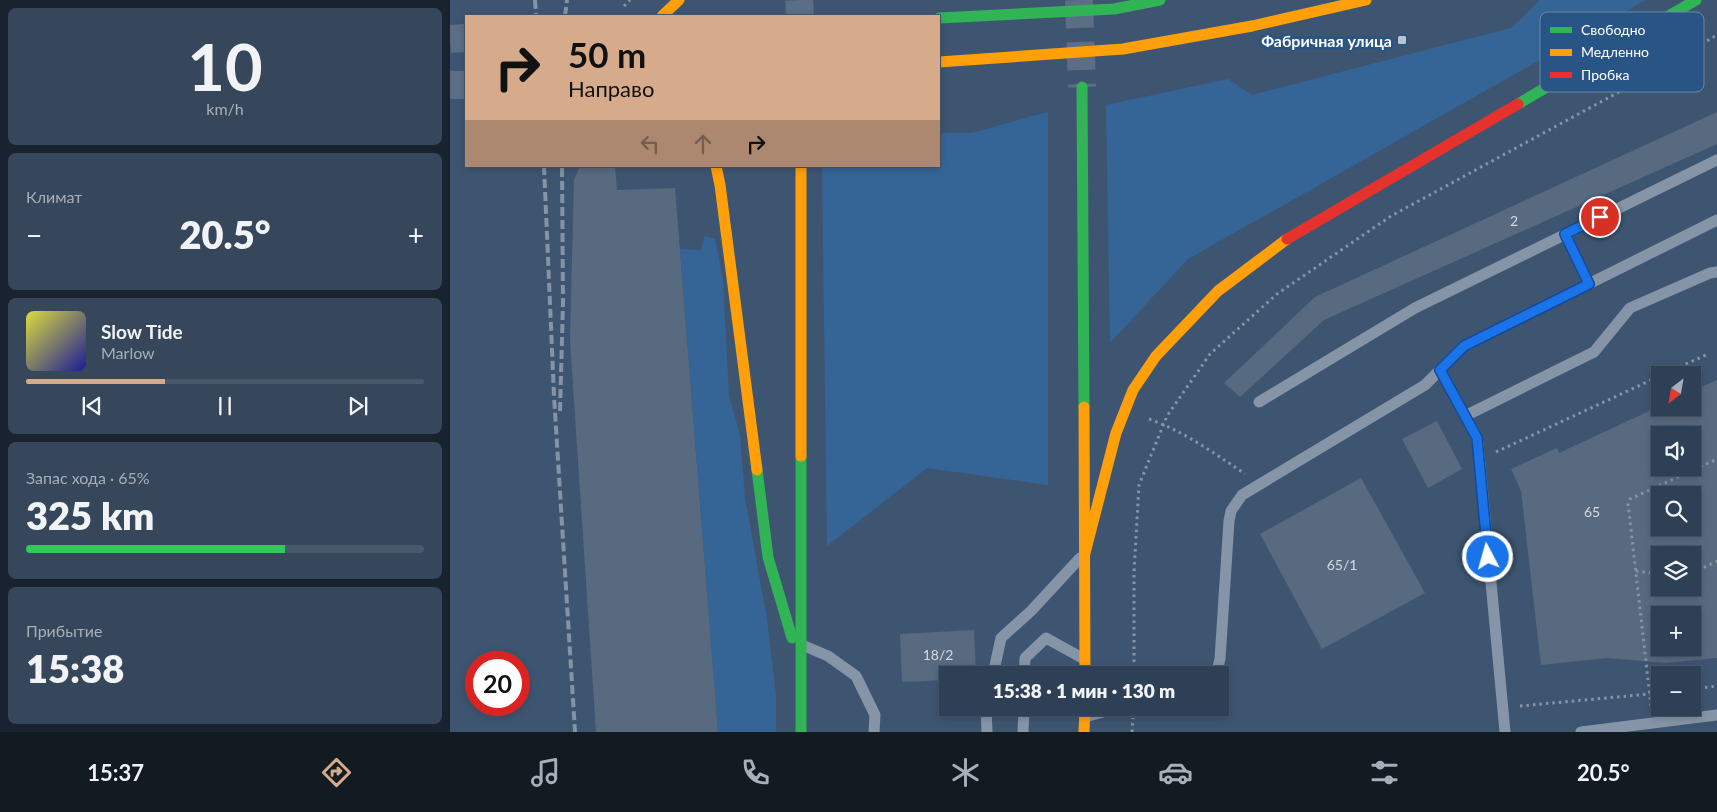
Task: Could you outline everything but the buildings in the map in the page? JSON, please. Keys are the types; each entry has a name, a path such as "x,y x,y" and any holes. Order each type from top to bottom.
{"main road":[{"path":"663,15 679,0"},
{"path":"940,18 1114,9 1160,0"},
{"path":"940,62 1122,49 1252,26 1366,0"},
{"path":"1676,12 1696,0"},
{"path":"1082,87 1085,666"},
{"path":"1085,553 1116,433 1133,390 1156,356 1218,291 1286,240 1540,91"},
{"path":"716,167 720,184 768,557 801,666"},
{"path":"801,167 801,732"},
{"path":"1084,732 1085,716"}],"lane":[{"path":"1259,402 1415,308 1717,160"},
{"path":"1218,666 1231,510 1242,495 1425,385 1464,346 1717,220"},
{"path":"1565,234 1589,284"},
{"path":"1465,416 1594,352 1630,308 1710,273 1717,272"},
{"path":"1440,370 1477,438 1505,732"},
{"path":"995,666 1001,638 1031,611 1085,553"},
{"path":"1025,666 1025,658 1046,638 1085,660"},
{"path":"801,644 828,656 856,676 875,715 874,732"},
{"path":"1581,732 1717,715"},
{"path":"986,716 987,732"},
{"path":"1023,732 1024,716"}],"path":[{"path":"624,6 630,0"},
{"path":"1704,42 1717,35"},
{"path":"1134,666 1134,573 1139,485 1167,416 1210,354 1278,294 1391,216 1617,92"},
{"path":"1681,366 1708,354"},
{"path":"1479,459 1651,380"},
{"path":"1164,424 1199,442 1260,484"},
{"path":"1652,723 1629,500 1717,459"},
{"path":"1701,569 1717,562"},
{"path":"1636,571 1651,573"},
{"path":"1701,688 1717,686"},
{"path":"1518,706 1649,694"}],"shaded area":[{"path":"1540,0 1646,0 1625,12 1540,12 1540,60 1188,259 1110,343 1106,105 1228,79 1252,95 1511,28"},
{"path":"1048,112 1048,485 927,468 827,546 822,167 940,167 940,133 972,133"},
{"path":"705,236 715,239 723,280 729,396 740,435 745,498 767,619 776,696 776,732 718,732 680,249 701,250"}],"tunnel":[{"path":"799,0 800,15"},
{"path":"1079,0 1082,87"},
{"path":"450,39 465,38"},
{"path":"450,85 465,85"}],"railway":[{"path":"535,0 536,15"},
{"path":"565,15 567,0"},
{"path":"544,167 554,396 575,732"},
{"path":"560,411 563,303 562,167"}],"traffic: fast":[{"path":"940,18 1114,9 1160,0"},
{"path":"1675,12 1696,0"},
{"path":"1082,87 1084,407"},
{"path":"1518,104 1540,91"},
{"path":"801,456 801,732"},
{"path":"757,470 768,557 792,638"}],"traffic: slow":[{"path":"663,15 679,0"},
{"path":"1252,26 1366,0"},
{"path":"940,62 1123,49 1252,26"},
{"path":"716,167 757,470"},
{"path":"801,167 801,456"},
{"path":"1085,553 1116,433 1133,390 1156,356 1218,291 1287,239"},
{"path":"1084,407 1085,666"},
{"path":"1084,732 1085,716"}],"traffic: jam":[{"path":"1287,239 1518,104"}],"place":[{"name":"Фабричная улица","path":"1402,40"}],"route":[{"path":"1488,557 1477,438 1440,370 1464,346 1589,284 1565,234 1600,217"}]}
